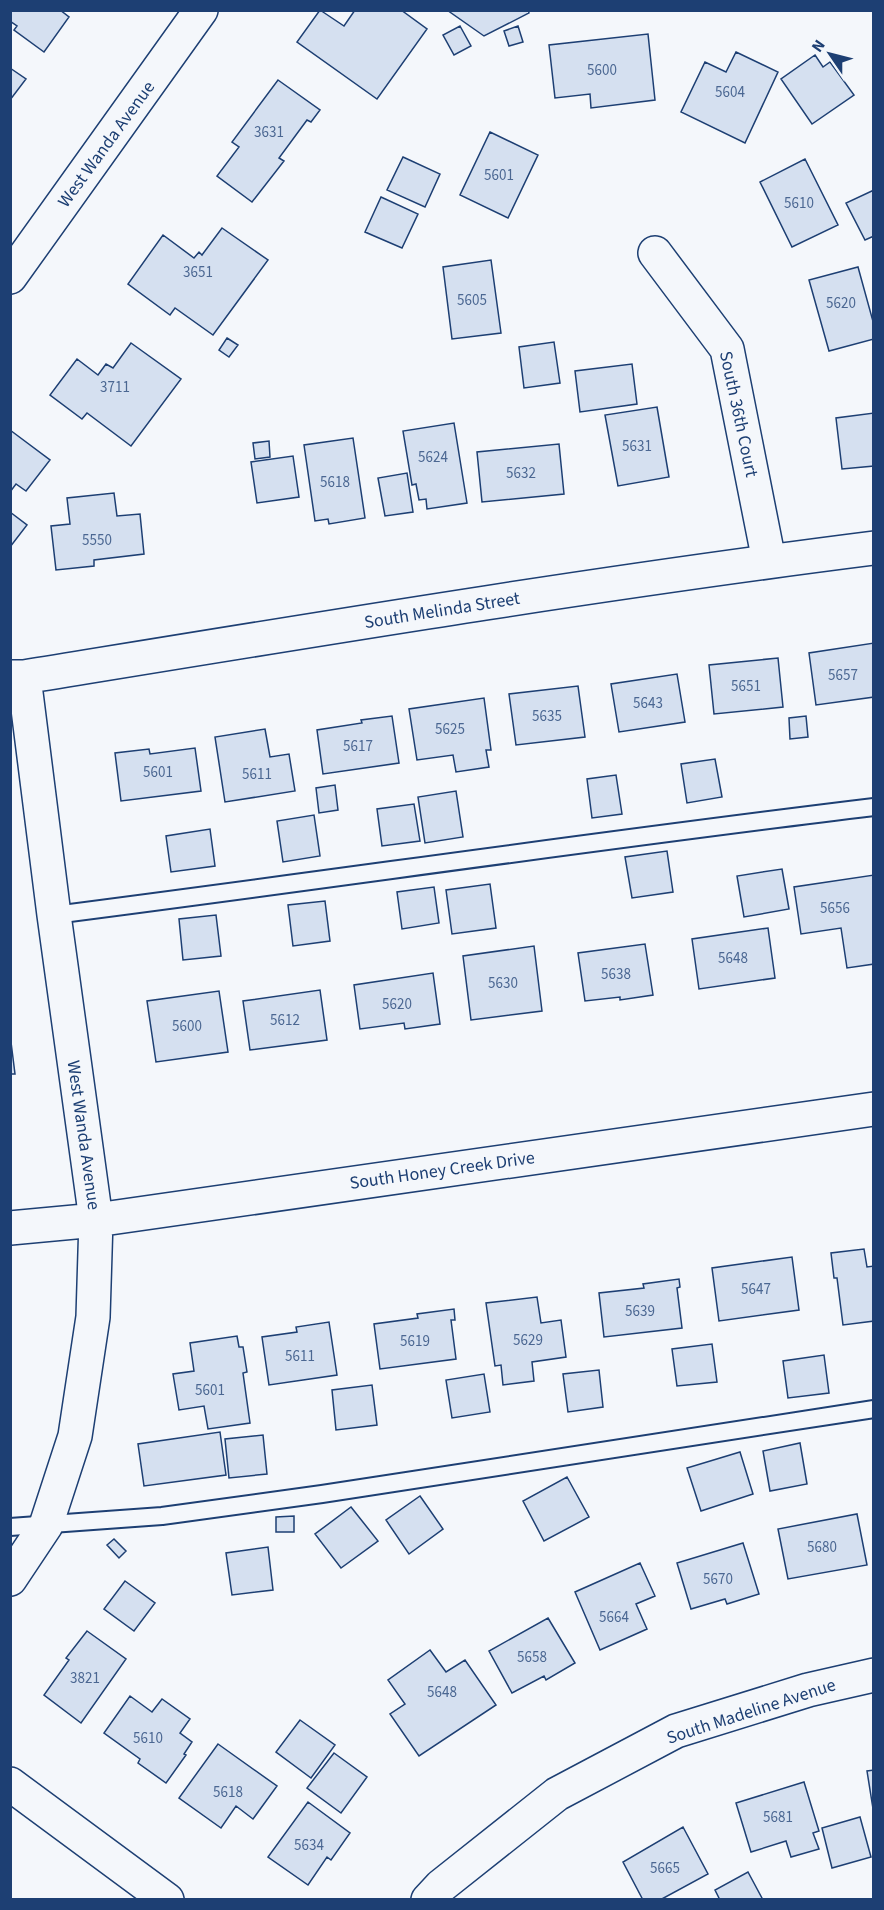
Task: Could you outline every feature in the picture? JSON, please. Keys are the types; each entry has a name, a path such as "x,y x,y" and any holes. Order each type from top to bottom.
{"street":[{"name":"West Wanda Avenue","path":"10,278 201,10"},
{"name":"South 36th Court","path":"655,253 727,349 769,561"},
{"name":"South Melinda Street","path":"17,677 350,624 769,561 873,548"},
{"name":"West Wanda Avenue","path":"10,1579 46,1525 75,1436 93,1317 96,1220 54,915 17,677"},
{"name":"South Honey Creek Drive","path":"10,1228 96,1220 873,1109"},
{"name":"South Madeline Avenue","path":"428,1899 441,1886 557,1794 676,1731 808,1690 873,1676"},
{"path":"10,1784 167,1899"}],"lane":[{"path":"54,915 284,886 645,835 873,807"},
{"path":"10,1527 162,1516 873,1409"}],"building":[{"path":"10,10 60,10 69,17 44,52 14,30 17,26 10,21"},
{"path":"320,10 344,26 355,10 401,10 427,29 377,99 297,42"},
{"path":"447,10 528,10 529,13 484,36"},
{"path":"460,26 471,46 454,55 443,35"},
{"path":"518,26 523,42 509,46 504,31"},
{"path":"648,34 655,100 591,108 590,94 555,98 549,45"},
{"path":"736,52 778,72 745,143 681,112 705,62 726,72"},
{"path":"815,55 823,67 830,62 854,95 812,124 781,79"},
{"path":"10,68 26,79 10,100"},
{"path":"278,80 320,110 311,122 307,120 279,158 284,161 252,202 217,176 239,147 232,142"},
{"path":"490,132 538,155 508,218 460,195"},
{"path":"403,157 440,174 425,207 387,190"},
{"path":"805,159 838,225 792,247 760,182"},
{"path":"874,190 874,236 865,240 846,203"},
{"path":"381,197 418,214 402,248 365,232"},
{"path":"222,228 268,260 213,335 175,308 170,315 128,284 163,235 194,258 199,252 202,255"},
{"path":"491,260 501,333 452,339 443,267"},
{"path":"858,267 874,325 874,339 829,351 809,280"},
{"path":"227,338 238,345 229,357 219,350"},
{"path":"554,342 560,383 524,388 519,347"},
{"path":"131,343 181,379 131,446 87,413 82,419 50,395 77,359 98,375 106,364 113,368"},
{"path":"632,364 637,404 580,412 575,371"},
{"path":"657,407 669,477 618,486 605,415"},
{"path":"874,413 874,466 842,469 836,418"},
{"path":"454,423 467,503 427,509 426,499 419,500 416,484 412,485 403,431"},
{"path":"10,430 50,460 26,491 16,484 10,492"},
{"path":"353,438 365,518 329,524 328,519 315,521 304,445"},
{"path":"269,441 270,457 255,459 253,443"},
{"path":"559,444 564,494 482,502 477,452"},
{"path":"293,456 299,497 257,503 251,462"},
{"path":"407,473 413,512 385,516 378,478"},
{"path":"114,493 117,516 140,514 144,554 94,560 94,566 56,570 51,526 70,524 67,498"},
{"path":"10,512 27,525 10,547"},
{"path":"874,643 874,697 816,705 809,653"},
{"path":"778,658 783,707 714,714 709,665"},
{"path":"677,674 685,722 619,732 611,684"},
{"path":"578,686 585,737 516,745 509,694"},
{"path":"484,698 491,750 486,750 489,767 456,772 453,755 417,760 409,709"},
{"path":"392,716 399,763 323,774 317,730"},
{"path":"806,716 808,737 790,739 789,718"},
{"path":"265,729 270,757 289,754 295,791 225,802 215,737"},
{"path":"195,748 201,791 121,801 115,753 149,749 150,754"},
{"path":"715,759 722,797 687,803 681,764"},
{"path":"616,775 622,814 592,818 587,779"},
{"path":"335,785 338,810 319,813 316,788"},
{"path":"456,791 463,837 425,843 418,797"},
{"path":"414,804 420,841 382,846 377,809"},
{"path":"314,815 320,856 283,862 277,821"},
{"path":"210,829 215,866 171,872 166,836"},
{"path":"667,851 673,892 632,898 625,857"},
{"path":"782,869 789,909 744,917 737,876"},
{"path":"874,875 874,964 847,968 841,928 801,934 794,887"},
{"path":"490,884 496,928 452,934 446,890"},
{"path":"434,887 439,923 402,929 397,892"},
{"path":"325,901 330,941 293,946 288,905"},
{"path":"216,915 221,956 183,960 179,919"},
{"path":"768,928 775,978 699,989 692,939"},
{"path":"645,944 653,995 620,1000 620,997 585,1001 578,953"},
{"path":"534,946 542,1011 471,1020 463,956"},
{"path":"433,973 440,1024 405,1029 404,1023 360,1029 354,985"},
{"path":"320,990 327,1040 250,1050 243,1001"},
{"path":"219,991 228,1052 156,1062 147,1001"},
{"path":"10,1034 15,1074 10,1074"},
{"path":"864,1249 867,1267 874,1266 874,1321 843,1325 837,1278 834,1278 831,1253"},
{"path":"792,1257 799,1310 719,1321 712,1268"},
{"path":"679,1279 680,1287 677,1288 682,1328 604,1337 599,1293 644,1288 643,1284"},
{"path":"537,1297 541,1323 561,1320 566,1357 532,1362 534,1381 503,1385 501,1365 495,1366 486,1303"},
{"path":"454,1309 455,1320 451,1320 456,1359 380,1369 374,1324 418,1318 417,1314"},
{"path":"329,1322 337,1375 269,1385 262,1337 297,1332 296,1327"},
{"path":"237,1336 239,1347 243,1347 247,1372 243,1373 250,1423 208,1429 204,1406 179,1410 173,1374 194,1371 190,1343"},
{"path":"712,1344 717,1382 677,1386 672,1349"},
{"path":"824,1355 829,1393 788,1398 783,1361"},
{"path":"599,1370 603,1407 568,1412 563,1374"},
{"path":"484,1374 490,1412 452,1418 446,1380"},
{"path":"372,1385 377,1425 336,1430 332,1390"},
{"path":"220,1432 226,1475 144,1486 138,1444"},
{"path":"263,1435 267,1474 229,1478 225,1439"},
{"path":"800,1443 807,1484 770,1491 763,1451"},
{"path":"740,1452 753,1494 701,1511 687,1468"},
{"path":"567,1477 589,1517 544,1541 523,1501"},
{"path":"420,1496 443,1529 409,1554 386,1520"},
{"path":"351,1507 378,1541 341,1568 315,1534"},
{"path":"857,1514 867,1565 788,1579 778,1529"},
{"path":"294,1516 294,1532 276,1532 276,1517"},
{"path":"114,1539 126,1551 119,1558 107,1545"},
{"path":"743,1543 759,1594 727,1604 725,1599 691,1609 677,1563"},
{"path":"268,1547 273,1590 232,1595 226,1553"},
{"path":"640,1563 655,1596 636,1604 647,1629 600,1650 575,1592"},
{"path":"125,1581 155,1603 134,1631 104,1609"},
{"path":"548,1618 575,1663 546,1680 544,1676 512,1693 489,1651"},
{"path":"87,1631 126,1659 81,1723 44,1695 69,1660 66,1658"},
{"path":"430,1650 446,1672 465,1660 496,1705 419,1756 390,1714 405,1704 388,1680"},
{"path":"130,1696 152,1712 162,1699 190,1719 180,1733 192,1742 184,1754 186,1755 166,1783 138,1763 140,1759 104,1733"},
{"path":"300,1720 335,1745 311,1778 276,1752"},
{"path":"218,1744 277,1786 253,1819 236,1806 221,1828 179,1798"},
{"path":"334,1753 367,1777 341,1813 307,1788"},
{"path":"874,1770 874,1815 867,1771"},
{"path":"804,1782 819,1831 813,1833 819,1849 791,1857 786,1841 751,1852 736,1803"},
{"path":"308,1802 350,1833 331,1860 327,1857 308,1885 268,1857"},
{"path":"860,1817 871,1857 832,1868 822,1828"},
{"path":"683,1827 708,1874 660,1900 643,1900 623,1862"},
{"path":"748,1872 763,1900 720,1900 715,1890"}]}
